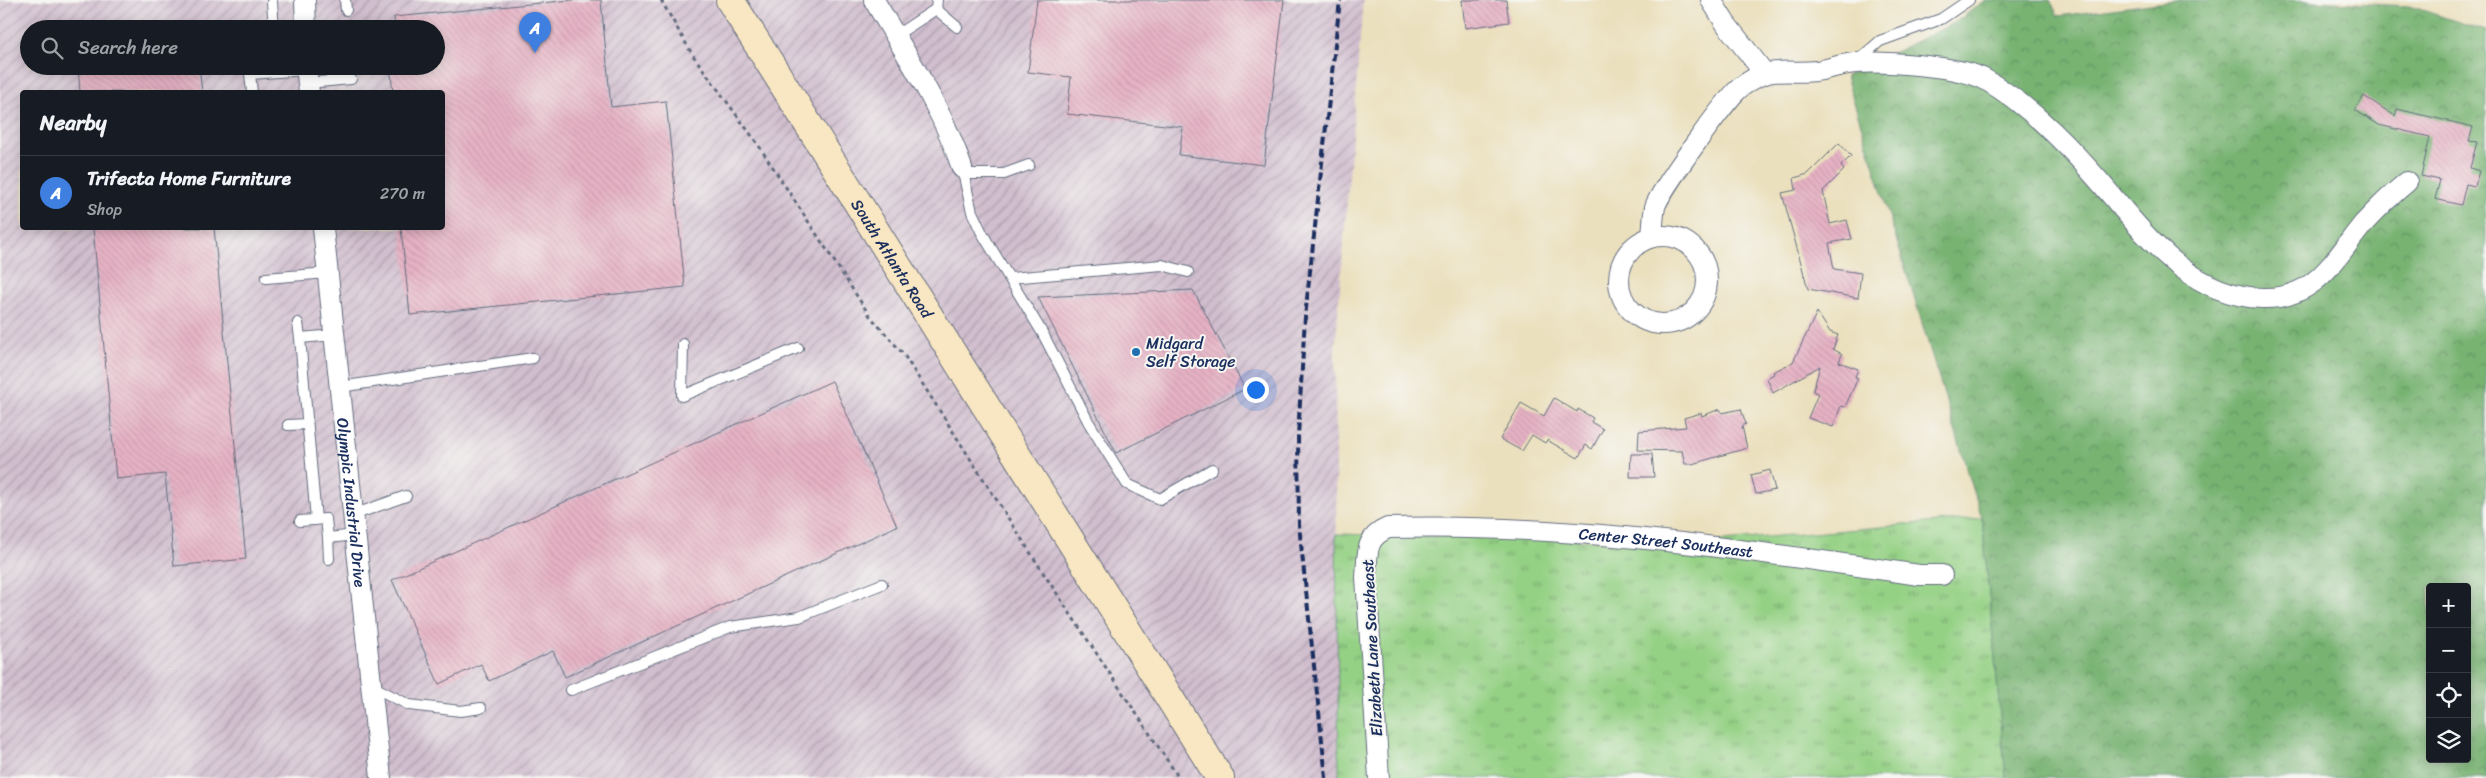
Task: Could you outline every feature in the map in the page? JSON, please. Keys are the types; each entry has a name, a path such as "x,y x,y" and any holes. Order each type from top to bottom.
{"main road":[{"name":"South Atlanta Road","path":"730,0 894,262 1057,516 1220,778"}],"street":[{"path":"305,0 306,20"},
{"path":"874,0 938,110 952,139 962,171"},
{"path":"1711,0 1726,24 1766,74"},
{"path":"1652,237 1655,205 1687,155 1738,88 1766,74 1816,71 1854,63 1894,64 1961,70 1984,79 2033,112 2163,255 2217,289 2237,296 2266,298 2298,293 2322,277 2363,224 2407,182"},
{"name":"Olympic Industrial Drive","path":"323,230 381,778"},
{"path":"1667,236 1688,244 1703,262 1708,279 1703,299 1693,312 1685,319 1669,324 1648,322 1632,312 1625,304 1619,287 1620,268 1625,256 1643,240 1652,237 1667,236"},
{"name":"Center Street Southeast","path":"1388,528 1490,528 1699,543 1919,575 1942,576"},
{"name":"Elizabeth Lane Southeast","path":"1378,778 1366,578 1368,550 1371,540 1378,532 1388,528"}],"lane":[{"path":"1854,63 1880,41 1941,19 1969,0"},
{"path":"272,2 273,20"},
{"path":"895,36 936,4 957,27"},
{"path":"250,75 252,90"},
{"path":"307,78 351,79"},
{"path":"1029,165 1004,174 962,171 972,212 1043,334 1088,423 1127,484 1160,499 1212,469"},
{"path":"1009,278 1162,265 1188,272"},
{"path":"266,278 328,274"},
{"path":"298,323 316,520"},
{"path":"300,338 335,335"},
{"path":"683,344 682,396 798,348"},
{"path":"340,387 533,358"},
{"path":"288,426 307,424"},
{"path":"353,515 406,496"},
{"path":"300,522 326,519 330,559"},
{"path":"328,538 356,535"},
{"path":"571,690 730,627 798,617 882,584"},
{"path":"372,686 409,705 461,711 481,708"}],"path":[{"path":"661,0 692,54 757,143 870,316 904,355 1044,574 1179,778"}],"shaded area":[{"path":"0,0 1363,0 1335,352 1339,778 0,778"}],"green space":[{"path":"1985,0 2050,0 2058,16 2182,0 2291,0 2410,6 2486,31 2486,778 2006,778 1982,518 1846,76 1956,22"},
{"path":"1982,518 2006,778 1339,778 1336,534 1700,543"}],"building":[{"path":"572,0 601,0 611,107 666,101 685,287 410,315 401,230 445,230 445,90 393,90 391,75 445,75 445,20 394,20 394,17"},
{"path":"1037,0 1284,0 1264,165 1179,155 1183,127 1067,114 1071,77 1028,72"},
{"path":"1462,0 1506,0 1509,22 1465,28"},
{"path":"79,75 200,75 202,90 80,90"},
{"path":"2364,96 2395,116 2397,109 2473,127 2469,141 2477,142 2470,168 2479,171 2475,186 2466,184 2461,205 2435,199 2440,180 2421,176 2430,137 2379,125 2355,110"},
{"path":"1839,143 1851,156 1841,166 1844,170 1823,191 1830,224 1847,220 1852,239 1829,243 1834,269 1861,273 1858,298 1808,289 1782,193 1796,190 1794,178 1808,174"},
{"path":"93,230 214,230 246,559 174,566 165,474 116,479"},
{"path":"1193,290 1245,389 1116,453 1038,297"},
{"path":"1817,312 1830,332 1838,335 1833,349 1842,354 1839,362 1858,369 1855,377 1858,378 1845,407 1841,406 1833,427 1808,418 1818,394 1813,391 1820,366 1773,393 1767,378 1774,374 1773,372 1793,362"},
{"path":"832,381 897,526 565,677 553,651 489,681 481,664 439,684 392,580"},
{"path":"1554,398 1577,412 1578,409 1593,418 1591,422 1603,429 1592,449 1586,445 1578,458 1547,440 1545,443 1532,435 1522,451 1500,439 1521,403 1544,416"},
{"path":"1720,409 1722,413 1741,409 1746,424 1742,426 1747,448 1692,464 1685,464 1682,451 1638,450 1639,431 1686,427 1684,418 1701,413 1702,416"},
{"path":"1631,454 1652,454 1654,477 1630,477"},
{"path":"1770,470 1775,490 1756,494 1751,475"}],"railway":[{"path":"1326,778 1299,525 1298,436 1305,317 1340,0"}],"place":[{"name":"Trifecta Home Furniture","path":"535,53"},
{"name":"Midgard Self Storage","path":"1136,352"}]}
